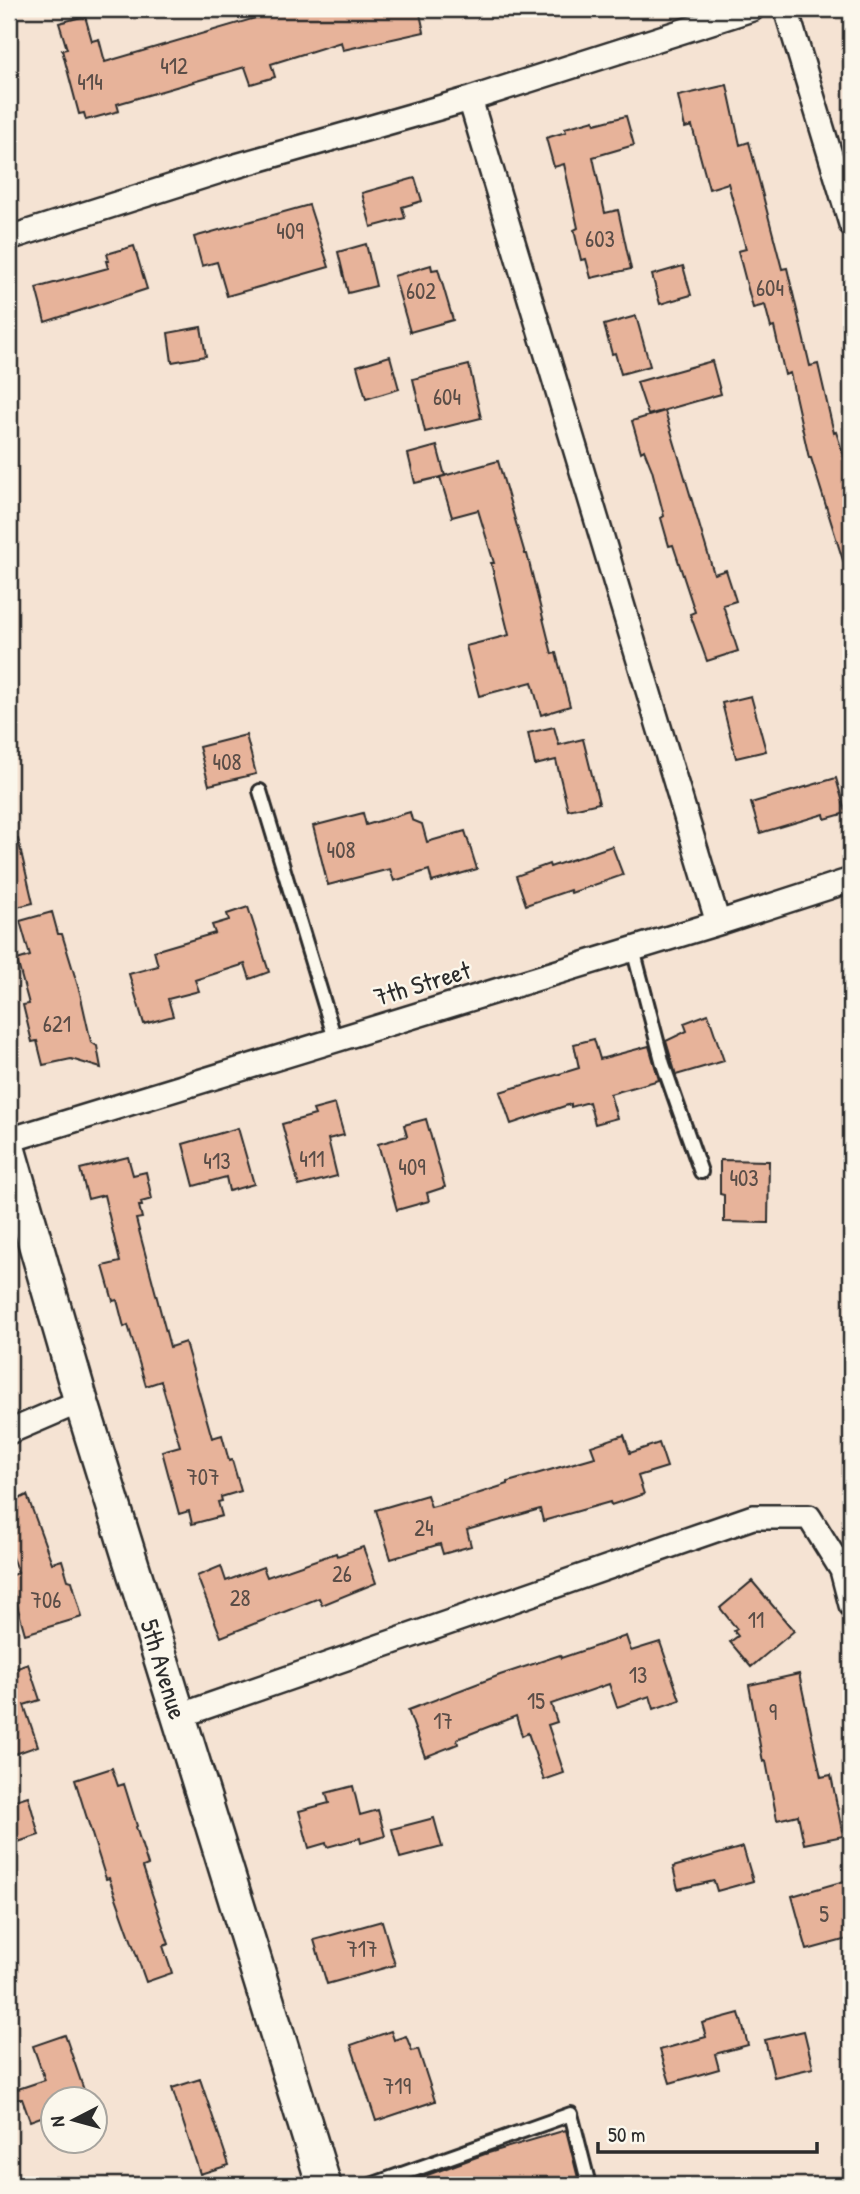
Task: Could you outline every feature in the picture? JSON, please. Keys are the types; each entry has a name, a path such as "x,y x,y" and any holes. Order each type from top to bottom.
{"street":[{"path":"9,238 236,166 470,99 752,9"},
{"path":"786,9 851,224"},
{"path":"470,99 718,923"},
{"name":"7th Street","path":"9,1140 851,880"},
{"name":"5th Avenue","path":"9,1152 81,1401 324,2185"},
{"path":"9,1432 81,1401"},
{"path":"179,1716 753,1517 809,1517 842,1570 851,1605"}],"lane":[{"path":"260,791 335,1039"},
{"path":"633,949 663,1064 701,1172"},
{"path":"371,2185 570,2114 589,2185"}],"building":[{"path":"286,9 419,9 424,32 343,50 341,42 271,64 275,77 251,84 245,67 117,104 119,111 86,120 84,113 79,114 62,50 67,49 59,23 85,16 92,41 99,39 105,62"},
{"path":"727,85 740,145 749,142 782,269 787,268 810,366 818,364 834,433 836,432 851,477 851,570 846,570 809,458 790,373 785,375 774,327 771,328 765,305 753,308 738,251 746,249 728,183 709,189 692,126 685,128 678,96"},
{"path":"626,116 634,145 593,157 605,213 618,210 631,269 591,278 586,259 581,260 574,230 578,228 564,164 554,167 546,138 566,132 565,128 594,120 595,124"},
{"path":"415,178 422,201 402,207 405,218 371,227 362,193"},
{"path":"309,205 329,267 227,296 217,262 202,266 194,237"},
{"path":"366,244 376,286 348,293 338,252"},
{"path":"134,246 147,289 45,322 36,288 108,268 107,254"},
{"path":"431,265 432,270 438,269 453,320 410,332 394,276"},
{"path":"683,266 691,295 660,304 652,275"},
{"path":"636,316 650,366 621,374 604,325"},
{"path":"201,327 206,356 172,362 168,333"},
{"path":"390,356 399,389 366,399 357,366"},
{"path":"712,361 721,394 648,415 637,382"},
{"path":"469,365 481,418 425,432 413,379"},
{"path":"665,411 714,574 726,570 736,601 723,605 738,651 707,661 690,614 695,612 673,545 669,546 652,470 644,450 641,452 632,421"},
{"path":"437,446 445,476 415,483 408,454"},
{"path":"498,461 527,554 552,654 556,653 570,706 541,715 532,682 479,696 466,646 509,635 491,563 494,563 478,510 452,517 440,477"},
{"path":"751,696 766,751 736,758 722,703"},
{"path":"554,727 559,745 583,739 599,803 568,810 556,760 535,765 528,733"},
{"path":"246,735 256,774 209,785 199,747"},
{"path":"836,778 846,813 825,819 824,814 760,833 751,803"},
{"path":"410,812 412,820 422,824 427,842 465,831 477,869 432,882 429,870 394,881 390,869 328,885 313,826 363,813 366,825"},
{"path":"18,839 33,903 9,909 9,840"},
{"path":"612,846 623,875 526,905 516,876"},
{"path":"248,907 269,972 250,979 245,964 195,980 199,991 168,999 173,1016 144,1024 129,974 158,966 154,951 215,933 212,925 229,920 227,914"},
{"path":"52,912 58,934 62,934 91,1042 97,1046 101,1068 71,1059 43,1065 37,1041 32,1042 23,1005 29,1004 17,960 30,956 20,921"},
{"path":"708,1014 724,1061 676,1075 666,1041 687,1031 684,1023"},
{"path":"594,1039 600,1059 649,1046 659,1080 610,1094 617,1118 595,1124 589,1102 571,1107 571,1104 511,1124 500,1092 579,1068 574,1044"},
{"path":"335,1104 344,1135 328,1139 337,1176 299,1186 282,1124 315,1115 313,1110"},
{"path":"426,1119 445,1187 427,1193 429,1201 397,1210 378,1144 407,1136 404,1125"},
{"path":"238,1128 254,1184 229,1191 226,1177 194,1186 183,1144"},
{"path":"128,1157 133,1175 146,1172 152,1199 141,1202 142,1206 139,1206 142,1218 136,1219 170,1347 185,1342 212,1438 222,1435 241,1491 221,1497 222,1501 218,1502 222,1516 192,1524 189,1511 179,1514 162,1451 180,1446 161,1381 146,1386 128,1325 124,1327 117,1300 113,1301 103,1266 120,1262 104,1195 88,1199 80,1169"},
{"path":"720,1160 769,1161 768,1223 724,1222 724,1195 720,1194"},
{"path":"624,1435 630,1453 659,1443 667,1467 638,1476 644,1494 611,1505 610,1502 543,1521 540,1509 467,1530 471,1546 443,1554 440,1544 391,1559 376,1510 427,1495 431,1507 458,1500 508,1482 595,1457 591,1446"},
{"path":"27,1495 52,1563 62,1560 68,1580 72,1581 82,1617 25,1634 9,1576 18,1573 9,1549 9,1504"},
{"path":"363,1547 376,1583 322,1605 319,1598 221,1637 197,1576 221,1566 226,1581 263,1567 267,1577 336,1553 337,1556"},
{"path":"752,1581 794,1631 751,1667 730,1642 738,1636 734,1631 737,1629 720,1608"},
{"path":"626,1636 631,1651 660,1642 680,1700 654,1709 650,1696 617,1707 609,1684 551,1704 557,1722 548,1725 564,1773 544,1780 528,1733 522,1736 516,1716 457,1739 458,1744 425,1757 408,1710 500,1675"},
{"path":"28,1664 40,1700 24,1705 38,1746 9,1756 9,1671"},
{"path":"799,1674 821,1777 831,1775 843,1836 804,1844 798,1815 777,1820 749,1685"},
{"path":"112,1768 118,1786 124,1784 148,1865 143,1867 169,1944 163,1946 172,1973 146,1982 109,1878 106,1879 75,1780"},
{"path":"353,1786 360,1815 378,1810 385,1836 361,1843 360,1838 327,1847 326,1843 309,1848 299,1811 329,1803 326,1793"},
{"path":"28,1796 39,1835 9,1845 9,1802"},
{"path":"434,1818 442,1847 400,1858 392,1829"},
{"path":"743,1847 753,1881 717,1891 714,1881 678,1889 673,1867"},
{"path":"851,1879 851,1938 807,1950 792,1896"},
{"path":"382,1921 395,1965 327,1984 314,1940"},
{"path":"739,2013 748,2045 715,2054 719,2069 670,2083 660,2050 706,2037 702,2023"},
{"path":"391,2031 394,2040 406,2036 412,2051 418,2049 435,2101 376,2121 351,2045"},
{"path":"804,2031 813,2068 774,2077 765,2040"},
{"path":"65,2035 83,2086 38,2086 38,2118 30,2121 22,2099 9,2099 9,2092 45,2080 33,2046"},
{"path":"200,2079 229,2165 200,2174 172,2088"},
{"path":"566,2130 578,2178 554,2185 400,2185 485,2154"}]}
